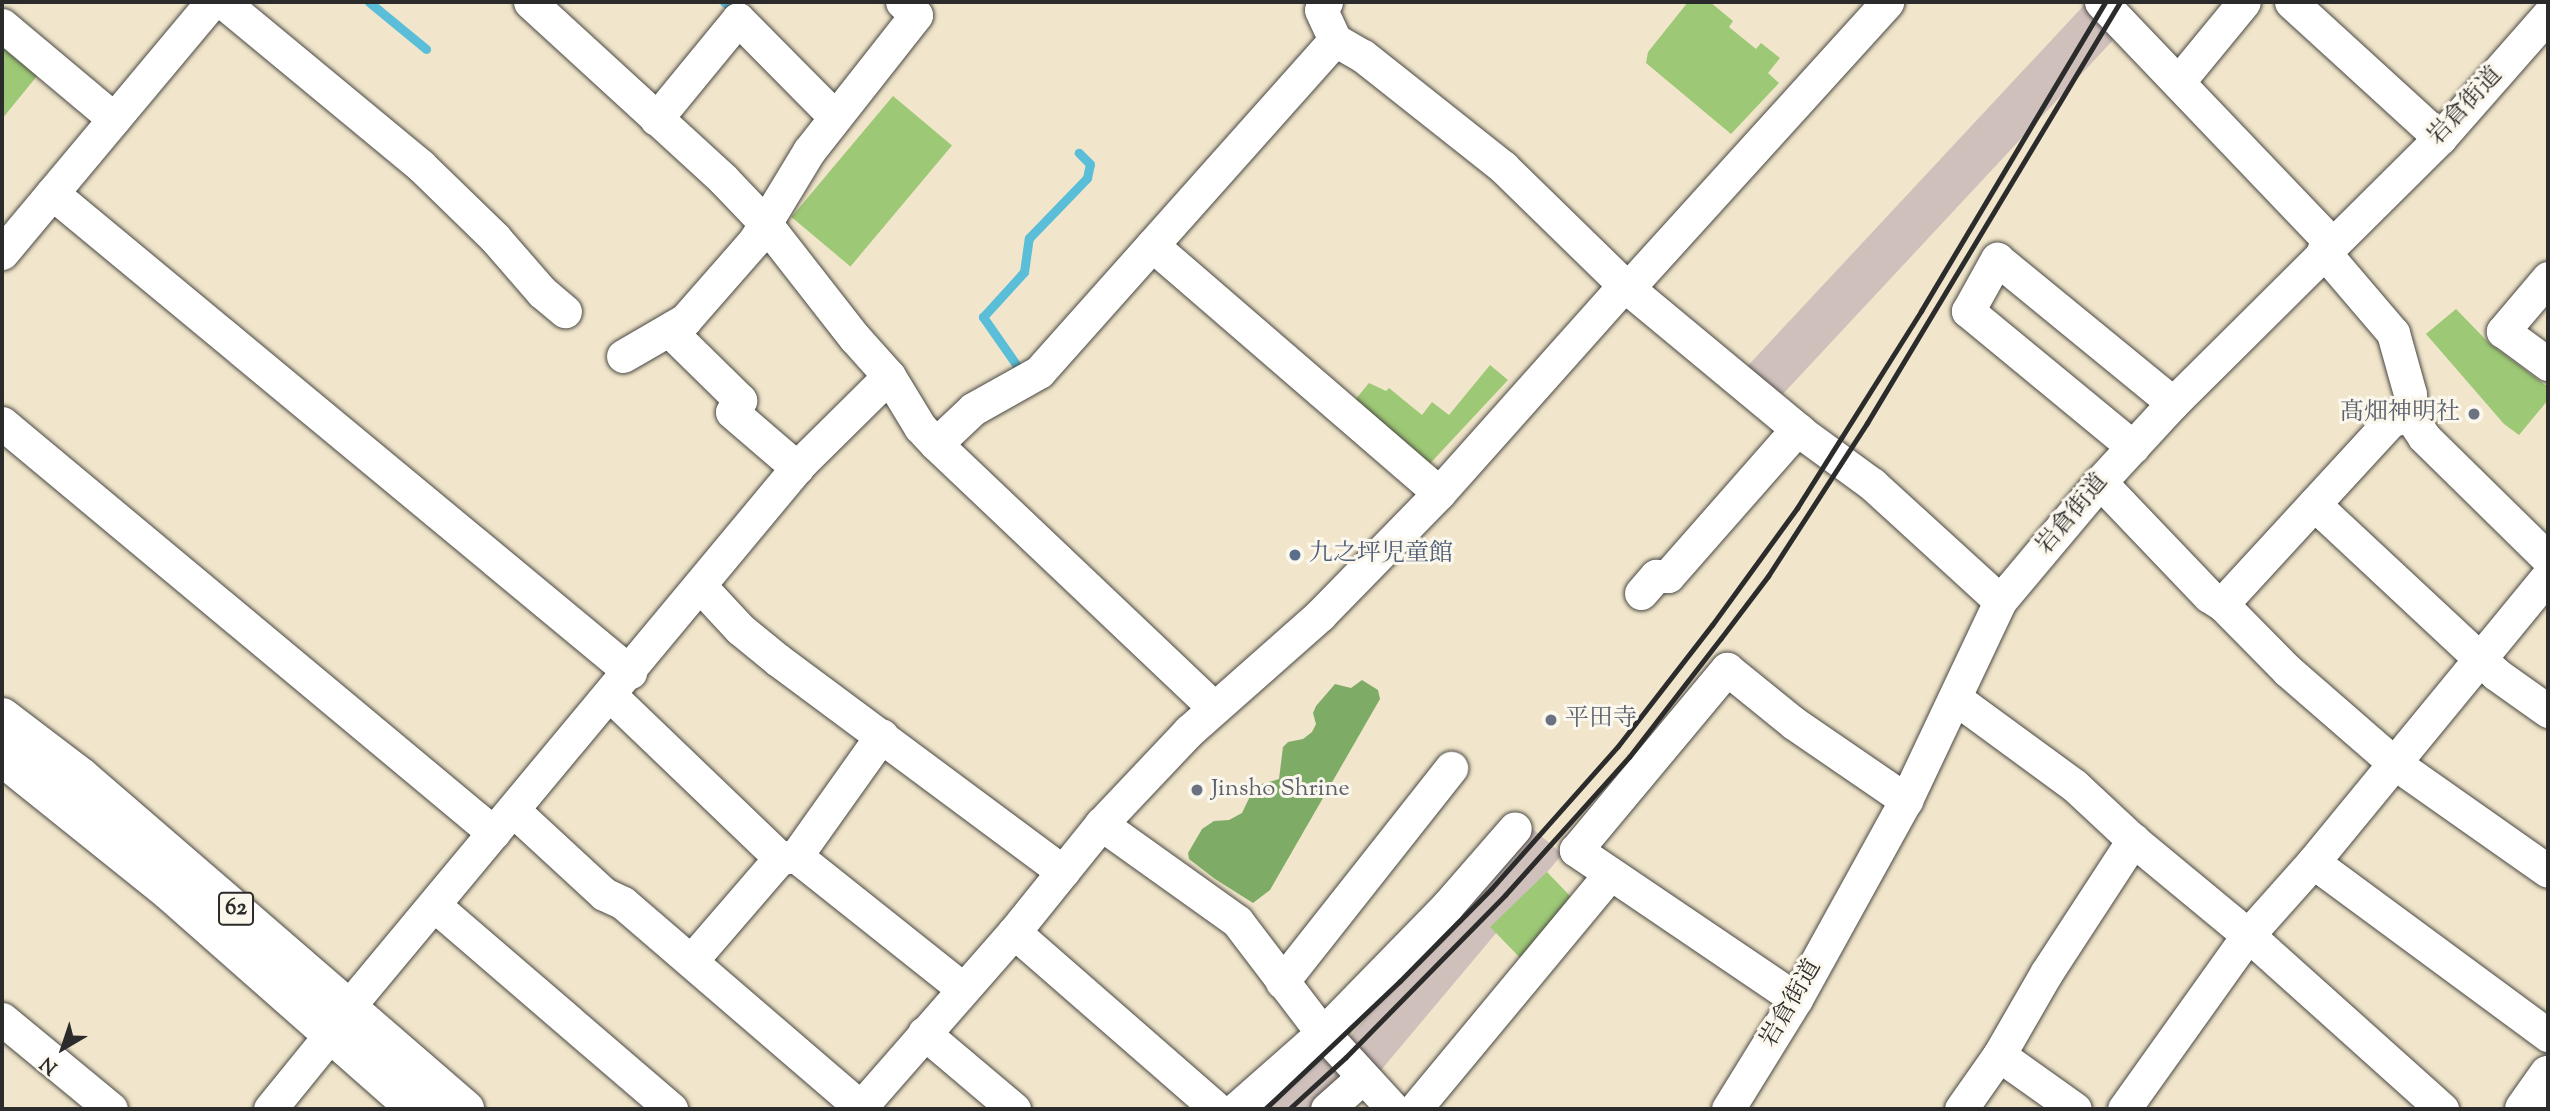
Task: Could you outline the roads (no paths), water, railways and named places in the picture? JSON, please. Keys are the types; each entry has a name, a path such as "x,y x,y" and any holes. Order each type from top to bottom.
{"main road":[{"name":"62","path":"2,717 81,776 340,1020 416,1109"},
{"name":"62","path":"2,757 169,891 340,1020 465,1109"},
{"path":"2524,1109 2548,1075"}],"street":[{"path":"2,253 212,2"},
{"path":"223,2 420,164 495,237 542,292 565,311"},
{"path":"530,2 723,179 765,223 855,338 889,376 920,427 936,444 1214,708"},
{"path":"623,356 685,320 755,240 808,151 916,15 902,2"},
{"path":"2,423 504,822 604,894 623,903 859,1108 1014,932 1101,824 1214,708 1320,615 1439,493 1887,2"},
{"path":"2101,2 2179,80 2327,247 2393,333 2410,394 2410,416 2424,437 2548,559"},
{"path":"2179,80 2244,2"},
{"path":"2291,2 2440,138"},
{"path":"1314,4 1335,40 1363,56 1503,167 1626,287 1797,429 1872,484 2000,601"},
{"name":"岩倉街道","path":"1728,1109 1796,999 1906,800 2000,601 2100,482 2173,402 2440,138 2548,15"},
{"path":"656,118 738,19 835,117"},
{"path":"2,25 114,119"},
{"path":"936,444 973,409 1040,372 1335,40"},
{"path":"52,193 620,683 788,857 963,989"},
{"path":"1152,245 1439,493"},
{"path":"2133,447 1968,311 1997,258 2173,402"},
{"path":"2548,278 2503,331 2548,364"},
{"path":"673,327 678,340 740,400 732,412 797,468"},
{"path":"270,1109 434,905 701,587 797,468 889,376"},
{"path":"2222,604 2391,420 2410,416"},
{"path":"1641,593 1656,576 1668,576 1797,429"},
{"path":"2100,482 2209,596 2222,604 2287,670 2393,762 2548,872"},
{"path":"2314,504 2496,674 2548,711"},
{"path":"2124,1109 2248,935 2313,862 2548,576"},
{"path":"701,587 740,629 1063,872"},
{"path":"1796,999 1576,850 1727,669 1795,724 1906,800"},
{"path":"1955,698 2074,785 2133,840 2248,935 2442,1109"},
{"path":"691,961 788,857 882,735"},
{"path":"1282,982 1451,768"},
{"path":"1101,824 1237,921 1322,1031 1393,1109"},
{"path":"1236,1109 1322,1031 1447,906 1515,828"},
{"path":"1961,1109 1999,1055 2047,972 2133,840"},
{"path":"2313,862 2548,1035"},
{"path":"1415,1109 1610,874"},
{"path":"434,905 671,1109"},
{"path":"1014,932 1217,1109"},
{"path":"2,1019 111,1109"},
{"path":"924,1033 1014,1109"},
{"path":"1999,1055 2075,1109"},
{"path":"1328,1109 1363,1077"}],"waterway":[{"path":"369,2 426,49"},
{"path":"724,2 730,6"},
{"path":"1020,370 983,317 1024,272 1029,238 1087,178 1090,164 1079,153"}],"railway":[{"path":"1265,1109 1400,981 1491,889 1618,746 1712,625 1797,508 1921,311 2105,2"},
{"path":"1289,1109 1346,1057 1505,895 1629,757 1768,576 1867,423 2120,2"}],"place":[{"name":"髙畑神明社","path":"2474,414"},
{"name":"九之坪児童館","path":"1295,555"},
{"name":"平田寺","path":"1551,720"},
{"name":"Jinsho Shrine","path":"1197,790"}]}
